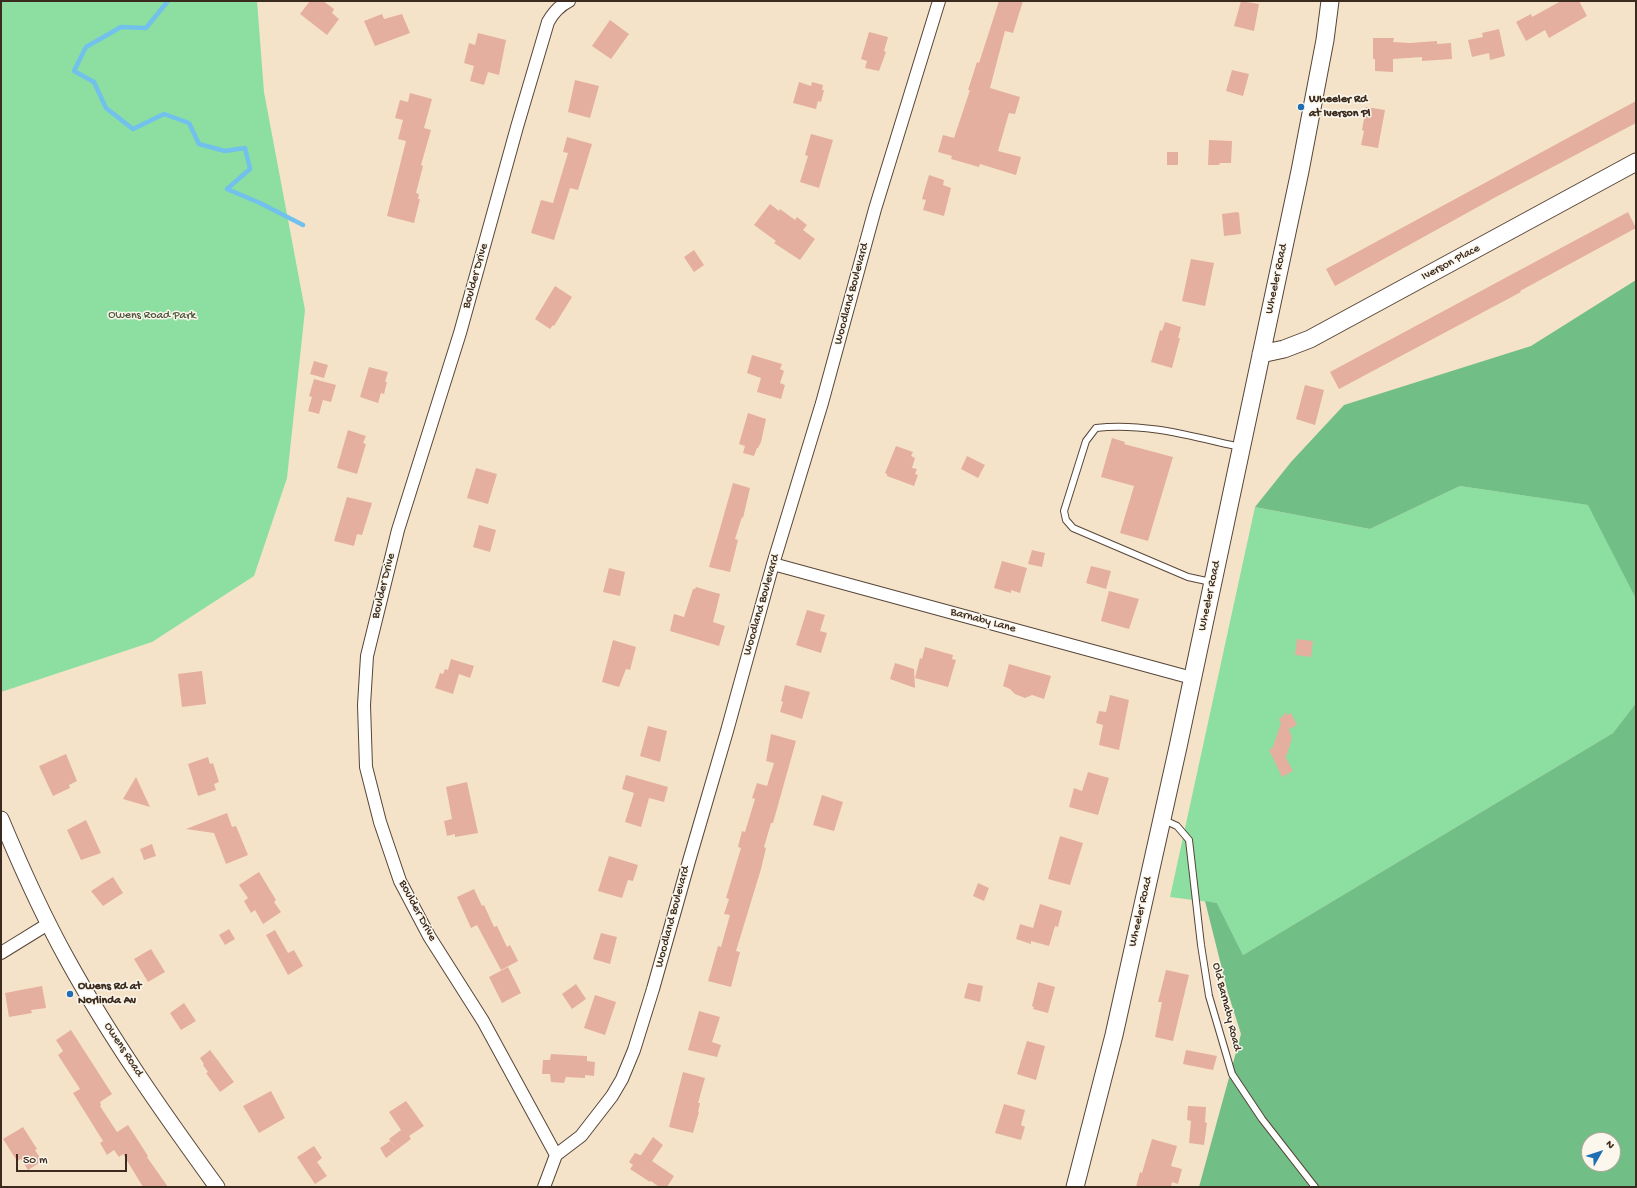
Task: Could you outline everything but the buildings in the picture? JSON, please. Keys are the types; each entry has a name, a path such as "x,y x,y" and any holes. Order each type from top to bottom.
{"main road":[{"name":"Wheeler Road","path":"1075,1187 1114,1035 1242,448 1302,164 1325,40 1330,1"},
{"name":"Iverson Place","path":"1261,354 1284,349 1310,339 1636,162"}],"street":[{"name":"Boulder Drive","path":"556,1155 483,1021 429,936 400,881 380,822 366,767 364,705 367,656 398,530 460,333 515,134 548,22 552,14 558,8 569,1"},
{"name":"Woodland Boulevard","path":"556,1155 581,1136 612,1096 622,1079 634,1050 727,731 773,564 822,403 875,209 939,1"},
{"name":"Barnaby Lane","path":"773,564 1192,678"},
{"name":"Owens Road","path":"1,819 16,856 48,924 67,959 123,1051 217,1187"},
{"path":"1,953 48,924"},
{"path":"544,1187 556,1155"}],"lane":[{"path":"1213,582 1188,577 1073,528 1066,520 1064,511 1086,441 1096,428 1110,426 1146,428 1242,448"},
{"name":"Old Barnaby Road","path":"1162,819 1177,826 1189,840 1201,945 1209,996 1232,1074 1262,1119 1315,1187"}],"green space":[{"name":"Owens Road Park","path":"1,1 257,1 264,92 305,310 287,478 254,576 152,642 1,692"},
{"path":"1636,280 1636,599 1588,505 1460,486 1370,529 1255,507 1291,462 1344,405 1531,346"},
{"path":"1460,486 1589,505 1636,599 1636,703 1613,733 1243,955 1217,903 1170,897 1255,507 1370,529"},
{"path":"1636,703 1636,1187 1199,1187 1241,1034 1228,993 1205,901 1217,903 1243,955 1613,733"}],"waterway":[{"path":"168,1 146,28 121,27 86,47 74,71 94,82 106,108 133,129 164,114 189,123 199,144 225,151 245,148 250,169 227,189 260,203 303,225"}],"place":[{"name":"Wheeler Rd at Iverson Pl","path":"1301,107"},
{"name":"Owens Rd at Norlinda Av","path":"70,994"}]}
